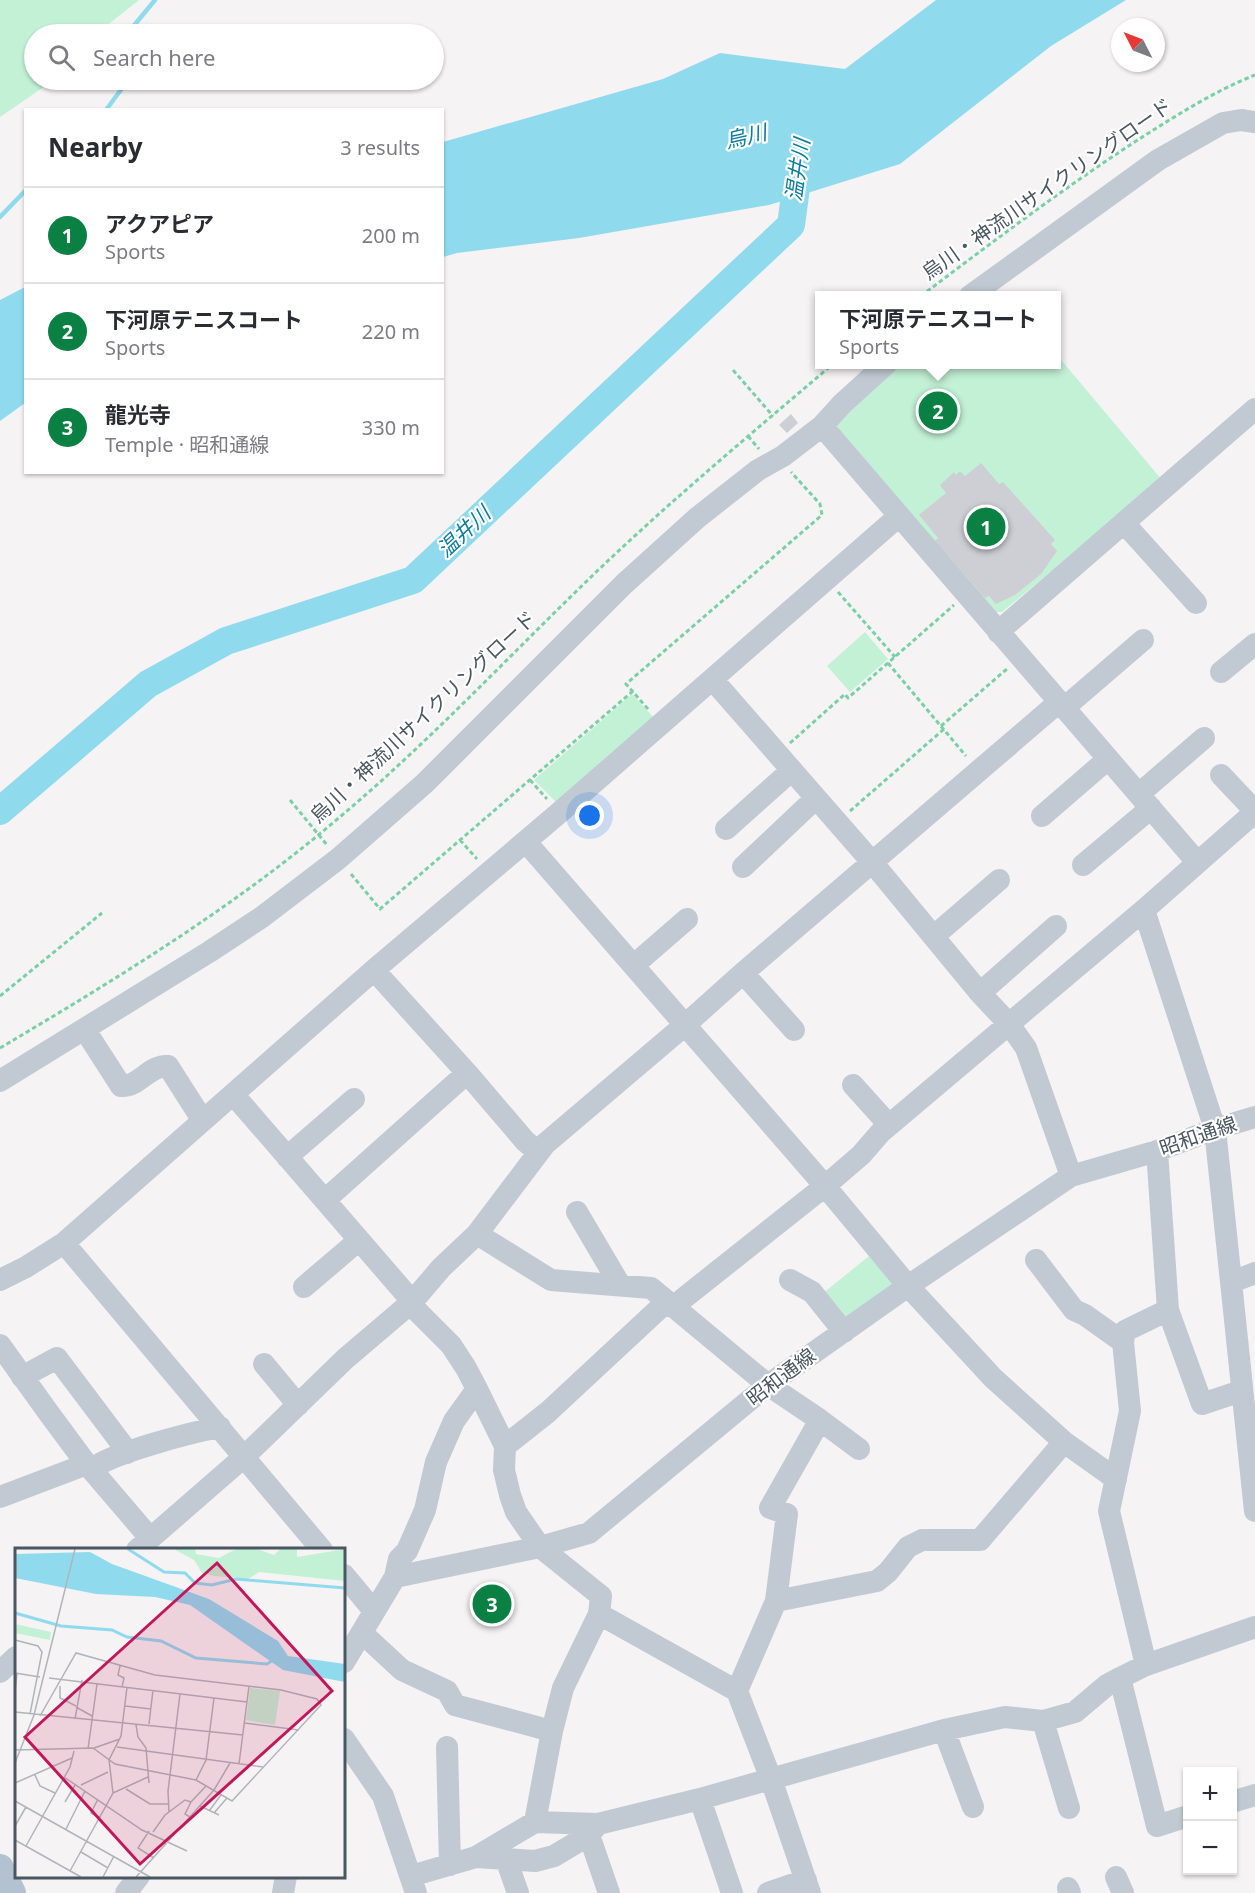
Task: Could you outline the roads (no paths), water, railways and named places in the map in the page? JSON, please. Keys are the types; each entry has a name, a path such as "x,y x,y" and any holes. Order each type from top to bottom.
{"main road":[{"path":"0,1868 12,1893"}],"street":[{"path":"977,291 1158,160 1223,123 1241,120 1255,122"},
{"path":"0,1081 85,1030 262,917 338,859 425,783 624,584 697,518 758,470 779,458 822,426 880,369"},
{"path":"999,632 1255,409"},
{"path":"822,426 1197,862"},
{"path":"0,1280 64,1243 374,969 526,842 899,516"},
{"path":"1124,523 1196,603"},
{"path":"0,1345 144,1544 245,1456 345,1359 412,1302 441,1268 477,1234 545,1144 872,862 1143,640"},
{"path":"1221,672 1255,644"},
{"path":"713,680 872,862 980,993 1009,1024 1026,1048 1071,1176"},
{"path":"1083,865 1204,738"},
{"path":"1042,816 1108,759"},
{"path":"726,829 785,762"},
{"path":"505,1446 548,1412 662,1306 674,1306 825,1186 861,1155 889,1125 1144,910 1255,812 1221,775"},
{"path":"743,867 816,798"},
{"path":"526,842 825,1186 908,1286 993,1378 1064,1442 1116,1479"},
{"path":"934,936 999,880"},
{"path":"1144,910 1215,1129 1255,1511"},
{"path":"634,965 687,919"},
{"path":"980,993 1056,926"},
{"path":"374,969 525,1141 538,1152"},
{"path":"743,973 794,1030"},
{"path":"85,1030 121,1086 128,1086 158,1067 168,1065 204,1119"},
{"path":"325,1200 467,1073"},
{"path":"852,1085 889,1125"},
{"path":"233,1094 412,1302 418,1312 451,1345 466,1368 505,1446 504,1470 516,1512 540,1547 602,1596 599,1614 563,1688 552,1731 535,1822"},
{"path":"287,1156 354,1099"},
{"name":"昭和通線","path":"395,1577 540,1547 589,1533 768,1385 908,1286 1071,1176 1157,1151 1255,1117"},
{"path":"1157,1151 1168,1310 1202,1404 1241,1391"},
{"path":"577,1212 620,1285"},
{"path":"477,1234 551,1280 651,1288 768,1385 860,1449"},
{"path":"304,1287 359,1240"},
{"path":"64,1243 320,1548"},
{"path":"1036,1260 1074,1310 1085,1315 1123,1342"},
{"path":"1232,1282 1255,1273"},
{"path":"790,1280 812,1292 844,1332"},
{"path":"1146,1665 1109,1511 1130,1411 1123,1342 1125,1331 1168,1310"},
{"path":"22,1377 57,1358 127,1453"},
{"path":"264,1364 298,1404"},
{"path":"345,1660 395,1577 399,1559 407,1551 425,1510 436,1462 454,1421 477,1389"},
{"path":"737,1691 776,1601 787,1514 770,1508 820,1420"},
{"path":"0,1497 79,1467 99,1464 127,1453 220,1427"},
{"path":"776,1601 877,1581 888,1572 908,1547 922,1540 980,1540 1064,1442"},
{"path":"345,1576 374,1611"},
{"path":"599,1614 737,1691 771,1779 808,1887 768,1893"},
{"path":"476,1857 535,1861 554,1856 593,1829 944,1730 1005,1718 1043,1721 1075,1712 1107,1685 1146,1665 1255,1627"},
{"path":"362,1633 402,1670 447,1691 455,1705 552,1731"},
{"path":"0,1672 15,1658"},
{"path":"1120,1678 1157,1826 1183,1818"},
{"path":"1043,1721 1069,1808"},
{"path":"944,1730 973,1807"},
{"path":"345,1743 383,1796 413,1885 450,1865 476,1857 535,1822 593,1829"},
{"path":"447,1748 450,1865"},
{"path":"1237,1801 1255,1795"},
{"path":"700,1799 732,1893"},
{"path":"593,1829 609,1893"},
{"path":"506,1860 518,1893"},
{"path":"126,1893 137,1878"},
{"path":"283,1893 286,1878"}],"water":[{"name":"烏川","path":"936,0 1126,0 1051,46 900,164 769,205 579,238 457,253 444,257 444,142 663,79 720,53 845,69"},
{"path":"24,288 24,404 0,421 0,300"}],"waterway":[{"path":"135,24 155,0"},
{"path":"107,108 121,90"},
{"name":"温井川","path":"0,811 148,684 226,641 413,580 791,225 800,158"},
{"path":"0,217 24,192"}],"place":[{"name":"下河原テニスコート","path":"938,411"},
{"name":"アクアピア","path":"986,527"},
{"name":"龍光寺","path":"492,1604"}]}
